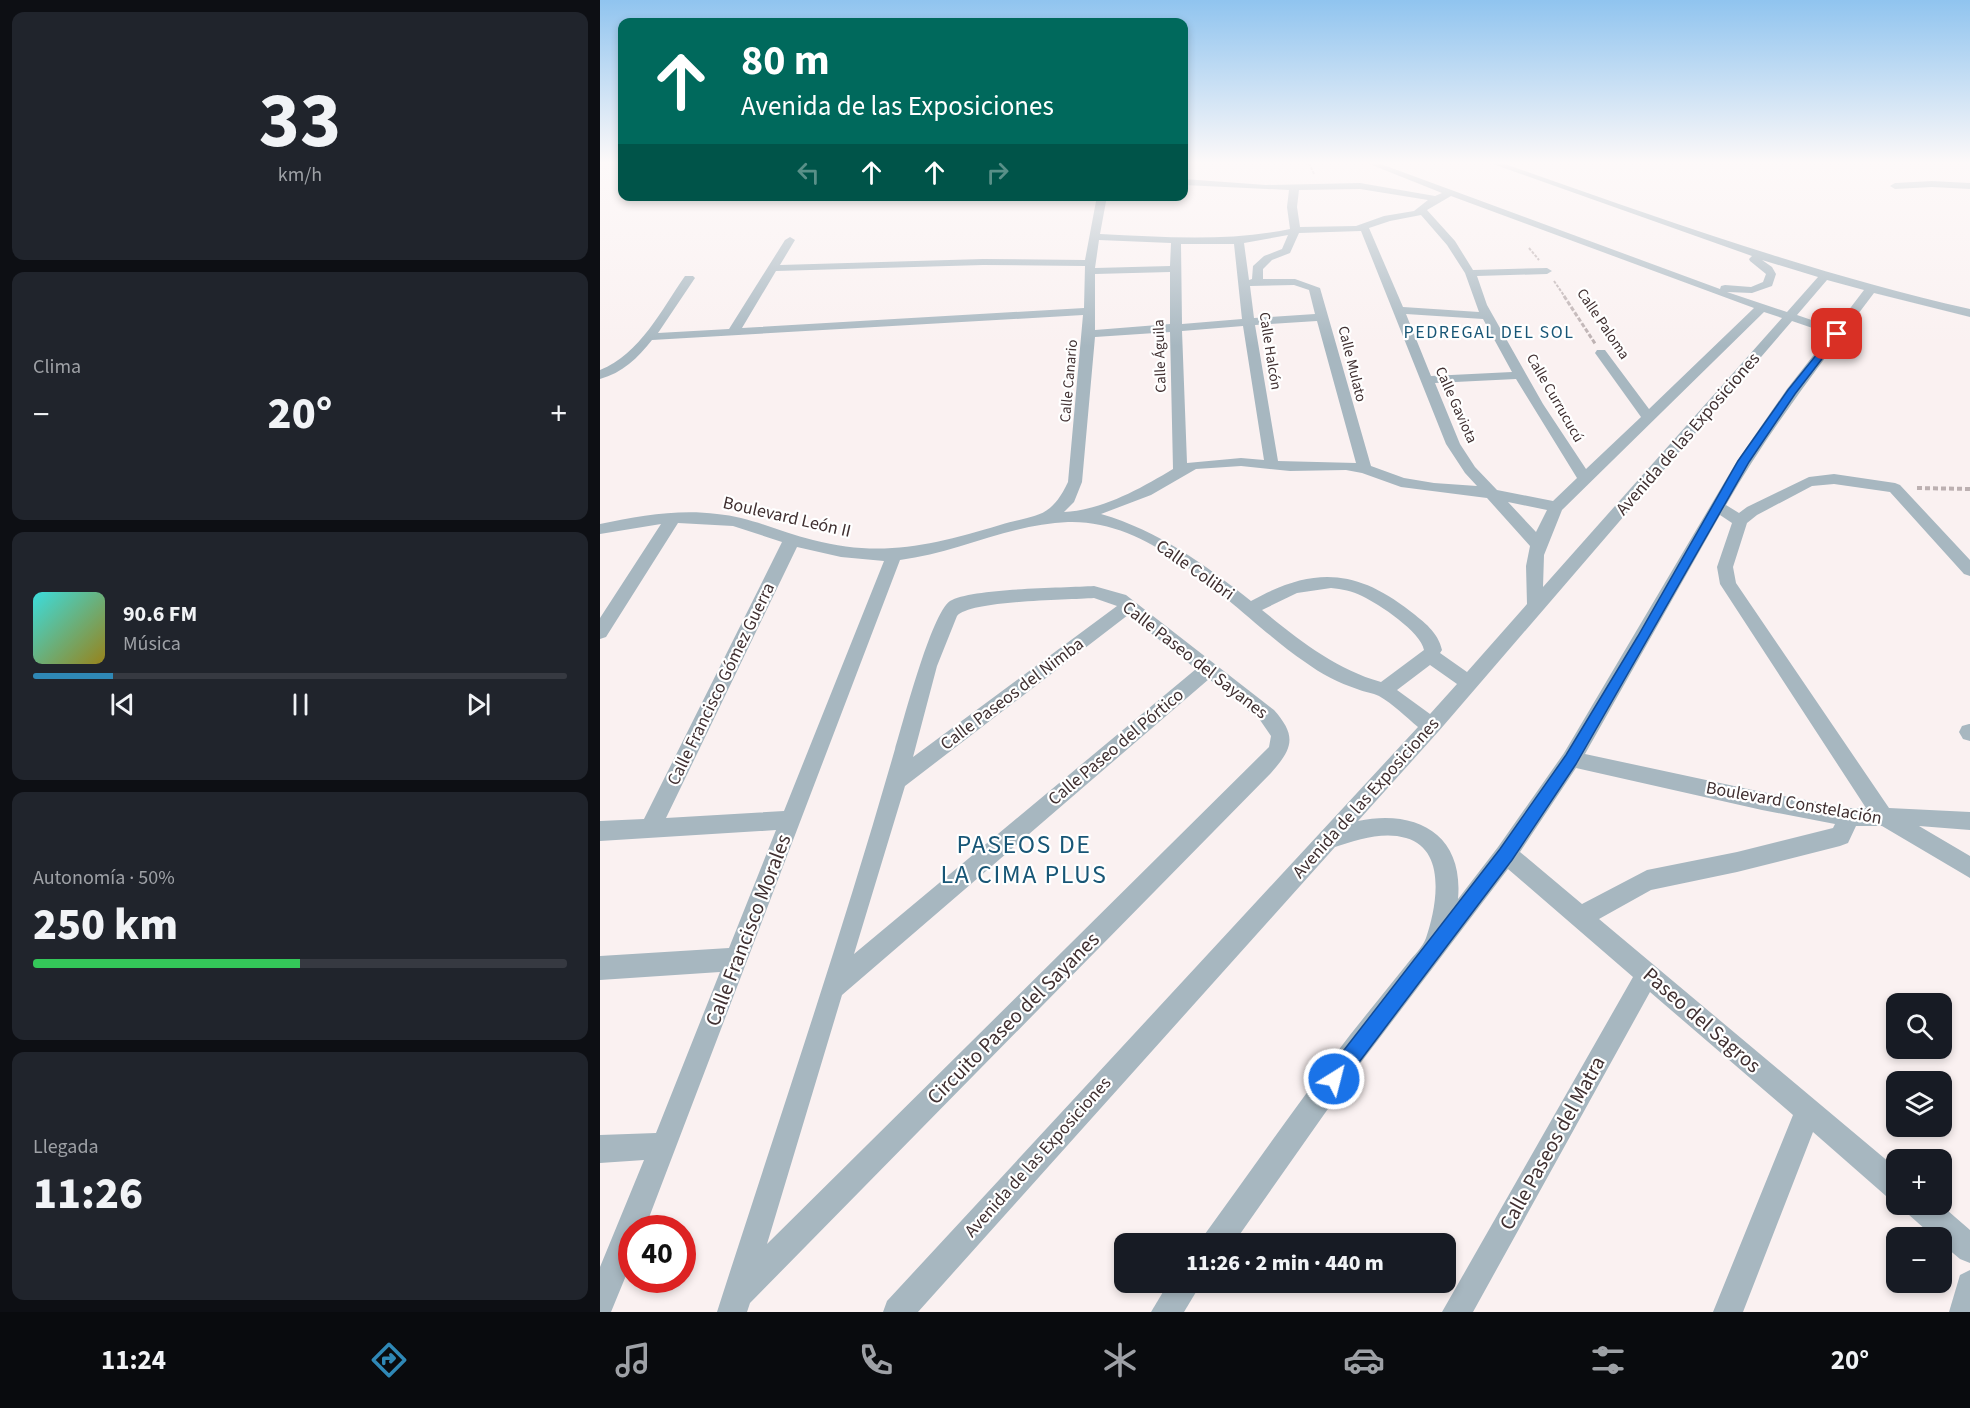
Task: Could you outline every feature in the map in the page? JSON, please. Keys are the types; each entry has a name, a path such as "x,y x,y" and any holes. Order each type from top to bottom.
{"street":[{"name":"Calle Canario","path":"1048,519 1066,502 1075,482 1089,334 1090,267 1097,224"},
{"path":"1244,283 1258,282 1257,268 1268,258 1286,251 1295,231 1294,224"},
{"path":"1095,237 1210,242 1239,241 1295,231 1364,227 1371,224"},
{"name":"Calle Currucucú","path":"1435,224 1451,243 1470,273 1487,316 1559,441 1585,478"},
{"path":"1537,224 1697,285 1838,333"},
{"path":"1667,224 1736,249 1825,276 1970,313"},
{"name":"Calle Gaviota","path":"1364,227 1453,444 1470,470 1537,543"},
{"path":"1133,260 1140,238"},
{"path":"733,332 790,240"},
{"name":"Calle Águila","path":"1176,240 1180,471"},
{"name":"Calle Halcón","path":"1239,241 1248,322 1272,465"},
{"path":"773,268 983,262 1090,267 1133,260 1176,264 1210,242"},
{"path":"1697,285 1752,290 1768,284 1771,274 1767,269 1736,249"},
{"path":"1470,273 1547,271"},
{"path":"1825,276 1850,302"},
{"name":"Avenida de las Exposiciones","path":"898,1312 1431,726 1791,317 1811,289 1825,276"},
{"path":"600,375 617,369 648,337 689,278"},
{"name":"Calle Mulato","path":"1258,282 1294,282 1314,288 1365,469"},
{"path":"1223,1233 1347,1060 1506,854 1571,759 1744,461 1792,392 1838,333 1850,302 1872,289"},
{"path":"1536,607 1533,576 1537,543 1556,507 1762,307"},
{"path":"1398,310 1487,316"},
{"path":"648,337 1090,311"},
{"path":"1089,334 1322,317"},
{"name":"Calle Paloma","path":"1601,353 1648,418"},
{"path":"1426,380 1521,375"},
{"path":"1082,515 1146,492 1194,465 1215,462 1346,466 1365,469 1401,482 1434,488 1471,490 1556,507"},
{"path":"1970,570 1895,488 1834,479 1809,482 1752,511 1740,521 1725,567 1728,584 1883,816 1970,821"},
{"path":"1718,507 1740,521"},
{"name":"Calle Colibri","path":"894,555 934,548 1048,519 1082,515 1102,518 1151,538 1177,553 1316,662 1348,680 1384,690"},
{"path":"600,632 674,517"},
{"name":"Boulevard León II","path":"600,529 674,517 695,517 752,525 791,540 856,553 894,555"},
{"name":"Calle Francisco Gómez Guerra","path":"650,828 791,540"},
{"name":"Calle Francisco Morales","path":"600,1304 664,1146 894,555"},
{"path":"1250,609 1279,592 1302,584 1352,583 1375,593 1421,630 1432,644 1430,655 1384,690 1431,726"},
{"name":"Calle Paseo del Sayanes","path":"955,606 982,599 1094,592 1111,596 1128,606 1267,715 1281,731 1283,739"},
{"name":"Circuito Paseo del Sayanes","path":"735,1303 896,781 928,666 944,622 955,606"},
{"name":"Calle Paseos del Nimba","path":"896,781 1128,606"},
{"path":"1430,655 1469,683"},
{"name":"Calle Paseo del Pórtico","path":"832,988 1208,669"},
{"name":"Circuito Paseo del Sayanes","path":"735,1303 1264,767 1281,747 1283,739"},
{"name":"Boulevard Constelación","path":"1571,759 1762,801 1850,817 1883,816 1970,868"},
{"path":"1581,917 1647,880 1737,862 1840,836 1850,817"},
{"path":"600,831 791,820"},
{"path":"1328,839 1385,826 1404,827 1419,833 1433,844 1447,878 1446,900 1435,945"},
{"name":"Paseo del Sagros","path":"1506,854 1886,1177"},
{"path":"600,968 737,959"},
{"name":"Calle Paseos del Matra","path":"1456,1312 1647,973"},
{"path":"1728,1312 1808,1111"},
{"path":"600,1149 664,1146"},
{"path":"1931,1215 1970,1249"},
{"path":"1964,1312 1970,1285"},
{"path":"1166,1312 1179,1293"}],"path":[{"name":"Calle Paloma","path":"1529,248 1547,271 1601,353"},
{"path":"1895,488 1970,489"}],"district":[{"name":"PEDREGAL DEL SOL","path":"1489,332"},
{"name":"PASEOS DE LA CIMA PLUS","path":"1024,859"}],"route":[{"path":"1334,1079 1506,854 1571,759 1643,639 1744,461 1792,392 1837,334"}]}
